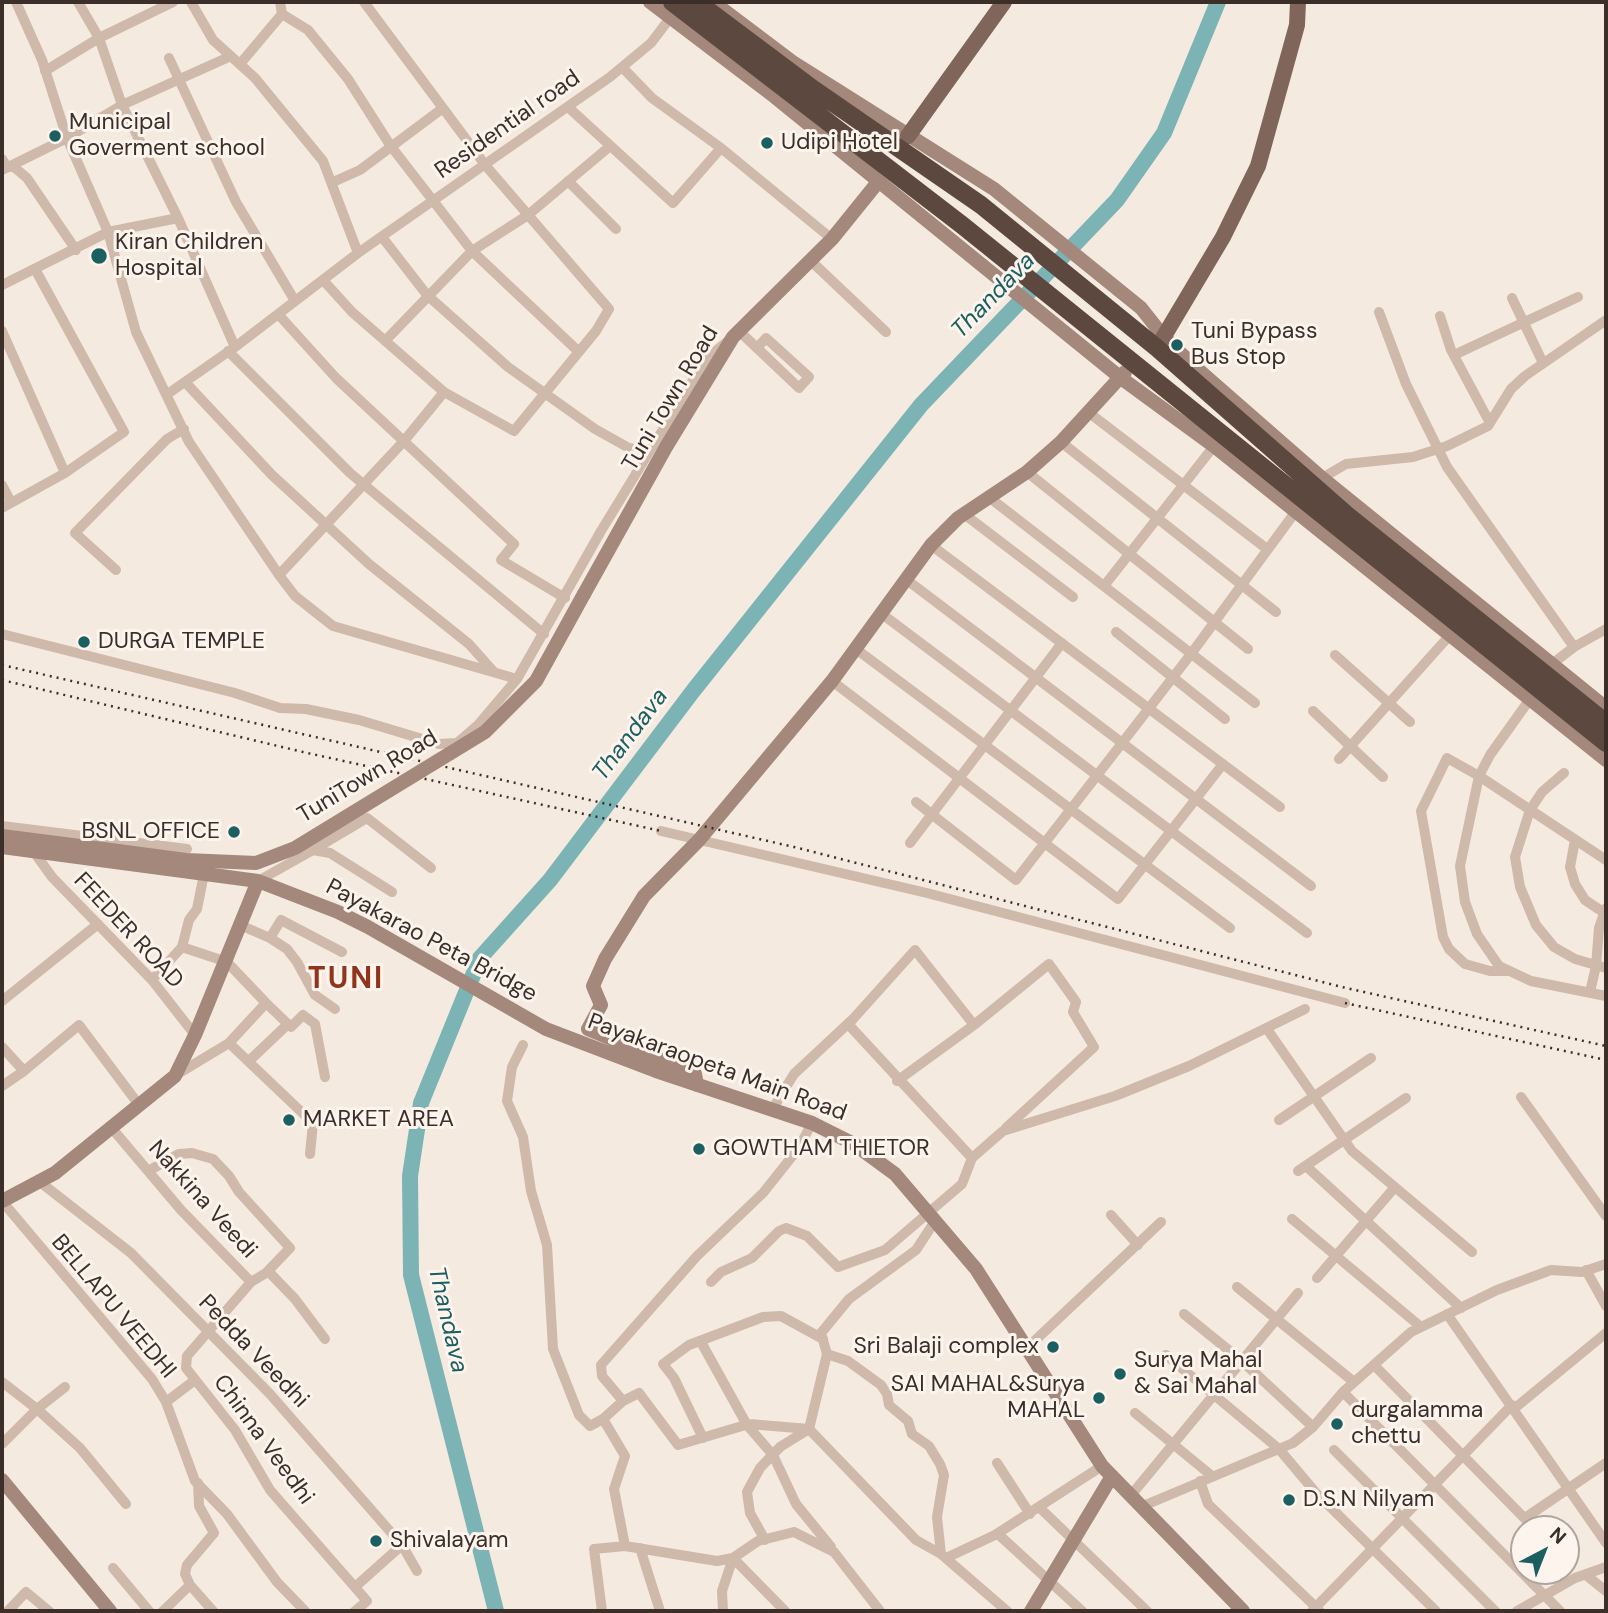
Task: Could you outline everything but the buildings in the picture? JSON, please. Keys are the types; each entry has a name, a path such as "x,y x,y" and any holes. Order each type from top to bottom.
{"highway":[{"path":"697,2 813,89 981,205 1122,320 1160,342 1348,515 1606,723"},
{"path":"671,10 956,231 1099,347 1132,362 1606,743"}],"main road":[{"path":"908,136 1004,2"},
{"path":"1160,342 1223,237 1258,166 1297,25 1298,2"}],"street":[{"path":"16,2 45,71 67,138 108,232 136,331 184,429 279,575 295,596 333,626 517,679"},
{"path":"78,2 99,38 122,105 178,218 231,349 363,484 544,634"},
{"path":"45,71 99,38 173,2"},
{"path":"191,2 213,40 240,64 304,134 323,161 358,253"},
{"path":"280,2 282,14 308,30 332,60 390,145 436,200 472,251 579,352"},
{"path":"323,280 352,313 444,393 514,431 548,392 609,309 486,166 365,2"},
{"path":"650,2 671,10 878,183 956,231"},
{"path":"713,2 794,63 994,190 1141,308 1160,342 1322,478 1606,708"},
{"name":"Residential road","path":"169,394 358,253 486,166 622,67 651,43 671,10"},
{"path":"240,64 282,14"},
{"path":"4,165 67,138 122,105 232,57"},
{"path":"169,58 236,202 295,301"},
{"path":"622,67 652,98 721,148 832,239"},
{"path":"568,107 673,203 721,148"},
{"path":"333,182 359,170 443,108"},
{"path":"385,341 472,251 528,215 609,147"},
{"path":"4,165 14,167 27,178 76,250"},
{"path":"568,181 616,229"},
{"name":"Tuni Town Road","path":"584,594 736,334 832,239 878,183"},
{"path":"2,285 108,232 178,218"},
{"path":"382,237 427,295 508,367 548,392 595,429 629,449 649,452"},
{"path":"810,260 886,332"},
{"path":"2,485 7,505 65,472 124,432 35,269"},
{"path":"1454,355 1578,297"},
{"path":"1512,298 1543,363"},
{"path":"1379,312 1406,384 1447,467 1574,647"},
{"path":"278,314 337,378 514,544 501,560 565,598"},
{"path":"1440,316 1454,355 1490,423"},
{"path":"1322,478 1346,464 1413,457 1440,449 1490,423 1511,389 1543,363 1606,320"},
{"path":"2,331 65,472"},
{"path":"2,634 235,692 280,708 306,709 359,720 439,744 457,743 478,725 517,679 601,531 706,359 736,334 757,348 799,388 809,377 766,338 757,348"},
{"path":"1099,347 1121,378 1214,446 1606,760"},
{"path":"697,1085 695,1074 588,1029 601,1005 593,986 605,959 644,896 699,840 832,681 931,545 964,514 1027,472 1061,442 1121,378 1132,362"},
{"path":"186,382 272,474 369,564 469,644 494,672"},
{"path":"279,575 404,441 444,393"},
{"path":"1088,412 1267,549"},
{"path":"116,570 75,533 167,439 184,429"},
{"path":"1061,442 1276,612"},
{"path":"1104,586 1214,446"},
{"path":"1027,472 1248,649"},
{"path":"990,498 1255,703"},
{"path":"916,802 1016,880 1147,707 1191,654 1296,511"},
{"path":"964,514 1073,597"},
{"path":"931,545 1280,807"},
{"path":"907,580 1311,886"},
{"name":"TuniTown Road","path":"2,836 186,860 256,863 295,848 485,732 536,681 584,594"},
{"path":"882,614 1307,933"},
{"path":"1116,632 1225,719"},
{"path":"1552,664 1574,647 1605,633"},
{"path":"1339,759 1450,635"},
{"path":"910,843 1062,643"},
{"path":"856,649 1230,928"},
{"path":"1335,655 1410,722"},
{"path":"832,681 1118,899 1223,764"},
{"path":"1530,699 1490,755 1479,776 1460,866 1465,902 1477,934 1499,966 1531,981 1606,996"},
{"path":"1313,711 1383,777"},
{"path":"1510,971 1490,971 1465,964 1448,949 1435,904 1421,811 1447,758 1479,776 1606,860"},
{"path":"1564,772 1542,792 1530,810 1515,857 1520,887 1536,925 1554,947 1575,960 1601,967"},
{"path":"175,1076 227,962 258,881 367,818 430,868"},
{"path":"2,826 187,849"},
{"path":"662,831 927,893 1345,1003"},
{"path":"1575,840 1570,867 1575,884 1585,900 1606,912 1599,928 1601,967 1590,992"},
{"name":"Payakarao Peta Bridge","path":"2,847 258,881 338,912 542,1027"},
{"path":"313,850 330,853 392,892"},
{"name":"FEEDER ROAD","path":"34,852 52,877 152,980 195,1035"},
{"path":"152,980 181,947 189,920 197,909 204,874"},
{"path":"270,938 281,920 342,952"},
{"path":"2,1001 98,924"},
{"path":"240,925 270,938 292,956 315,995 335,1009"},
{"path":"181,947 227,962 291,1027 303,1015 315,1024 325,1077"},
{"path":"772,1110 794,1074 848,1024 915,950 974,1025"},
{"path":"711,1282 721,1272 752,1258 779,1231 786,1228 807,1236 838,1267 846,1267 866,1255 885,1250 931,1217 962,1184 972,1158 1094,1047 1073,1012 1076,1002 1049,964 974,1025 897,1081"},
{"path":"2,1201 55,1173 175,1076 229,1043 266,1003"},
{"path":"1003,1131 1115,1096 1306,1009"},
{"path":"250,1060 288,1024"},
{"path":"848,1024 897,1081 972,1158"},
{"path":"2,1086 79,1025 139,1105"},
{"name":"Payakaraopeta Main Road","path":"542,1027 697,1085 812,1124 854,1144 895,1174 976,1269 1107,1471 1243,1611"},
{"path":"1267,1029 1352,1150 1472,1252"},
{"path":"229,1043 250,1060 313,1123 310,1154"},
{"path":"523,1045 512,1067 507,1101 523,1137 531,1191 547,1245 553,1349 579,1415 590,1426 603,1419 623,1401 639,1393 678,1445 747,1425 809,1429 916,1541 944,1556 1007,1611"},
{"path":"2,1047 24,1071"},
{"path":"1279,1120 1371,1058"},
{"path":"1521,1097 1606,1216"},
{"path":"1406,1098 1302,1169 1461,1308"},
{"path":"623,1401 602,1376 601,1365 697,1256 763,1193 798,1149 812,1124"},
{"name":"Nakkina Veedi","path":"110,1126 251,1282 187,1356 186,1368 195,1380"},
{"path":"148,1171 179,1154 192,1153 213,1159 290,1248 268,1271 251,1282"},
{"name":"Pedda Veedhi","path":"40,1181 131,1253 270,1394 402,1545 418,1571"},
{"path":"1317,1278 1395,1187"},
{"name":"BELLAPU VEEDHI","path":"2,1201 152,1379 166,1402 187,1464 198,1483 227,1514 277,1581 305,1611"},
{"path":"1111,1215 1138,1245"},
{"path":"765,1540 750,1513 747,1492 760,1468 809,1429 827,1354 821,1333 849,1299 916,1250 931,1217"},
{"path":"1292,1219 1421,1327"},
{"path":"1027,1348 1161,1222"},
{"path":"1143,1506 1293,1443 1313,1427 1354,1382 1421,1327 1550,1270 1586,1270 1606,1264"},
{"path":"1586,1270 1606,1306"},
{"path":"268,1271 295,1299 326,1339"},
{"path":"1237,1287 1278,1317 1354,1382"},
{"path":"1132,1494 1298,1293"},
{"path":"1184,1314 1242,1361 1313,1427"},
{"path":"1447,1314 1606,1543"},
{"path":"703,1438 674,1378 663,1364 689,1345 763,1317 781,1316 823,1339"},
{"path":"1200,1481 1208,1504 1316,1610 1433,1484 1513,1407 1606,1333"},
{"path":"701,1342 747,1425 773,1455 796,1504 880,1611"},
{"path":"827,1354 849,1361 880,1385 887,1394 889,1405 908,1421 912,1434 929,1446 940,1464 944,1475 937,1517 944,1556"},
{"path":"1166,1354 1279,1449 1316,1493 1436,1611"},
{"path":"1374,1365 1522,1515"},
{"path":"166,1402 195,1380"},
{"name":"Chinna Veedhi","path":"195,1380 235,1430 270,1490 355,1587"},
{"path":"2,1382 80,1448 126,1504"},
{"path":"2,1444 37,1409 65,1387"},
{"path":"1343,1392 1542,1597 1560,1611"},
{"path":"1135,1413 1212,1476"},
{"path":"603,1419 625,1456 614,1489 625,1546"},
{"path":"1334,1450 1495,1611"},
{"path":"997,1463 1030,1514"},
{"path":"1530,1515 1606,1465"},
{"path":"944,1556 998,1534 1107,1471"},
{"path":"1031,1611 1107,1471"},
{"path":"2,1480 110,1611"},
{"path":"198,1483 199,1506 214,1533 187,1565 186,1574 190,1585 213,1611"},
{"path":"1040,1508 1147,1611"},
{"path":"602,1611 594,1549 625,1546 717,1562 733,1558 765,1540 794,1532 834,1552"},
{"path":"998,1534 1082,1611"},
{"path":"355,1611 367,1601 355,1587 402,1545"},
{"path":"640,1548 660,1611"},
{"path":"723,1611 722,1591 733,1558"},
{"path":"733,1558 785,1611"},
{"path":"1517,1611 1586,1574 1606,1567"},
{"path":"113,1568 149,1611"},
{"path":"1586,1574 1606,1591"},
{"path":"163,1611 190,1585"},
{"path":"8,1611 26,1592 48,1611"}],"waterway":[{"name":"Thandava","path":"496,1611 411,1275 410,1176 421,1103 480,958 550,880 693,691 921,405 1117,200 1164,133 1218,2"}],"railway":[{"path":"2,665 794,847 1346,988 1606,1046"},
{"path":"2,680 303,752 661,831"},
{"path":"1345,1003 1606,1060"}],"place":[{"name":"Municipal Goverment school","path":"55,136"},
{"name":"Udipi Hotel","path":"767,143"},
{"name":"Kiran Children Hospital","path":"99,256"},
{"name":"Tuni Bypass Bus Stop","path":"1177,345"},
{"name":"DURGA TEMPLE","path":"84,642"},
{"name":"BSNL OFFICE","path":"234,832"},
{"name":"MARKET AREA","path":"289,1120"},
{"name":"GOWTHAM THIETOR","path":"699,1149"},
{"name":"Sri Balaji complex","path":"1053,1347"},
{"name":"Surya Mahal & Sai Mahal","path":"1120,1374"},
{"name":"SAI MAHAL&Surya MAHAL","path":"1099,1398"},
{"name":"durgalamma chettu","path":"1337,1424"},
{"name":"D.S.N Nilyam","path":"1289,1500"},
{"name":"Shivalayam","path":"376,1541"}],"district":[{"name":"TUNI","path":"346,980"}]}
